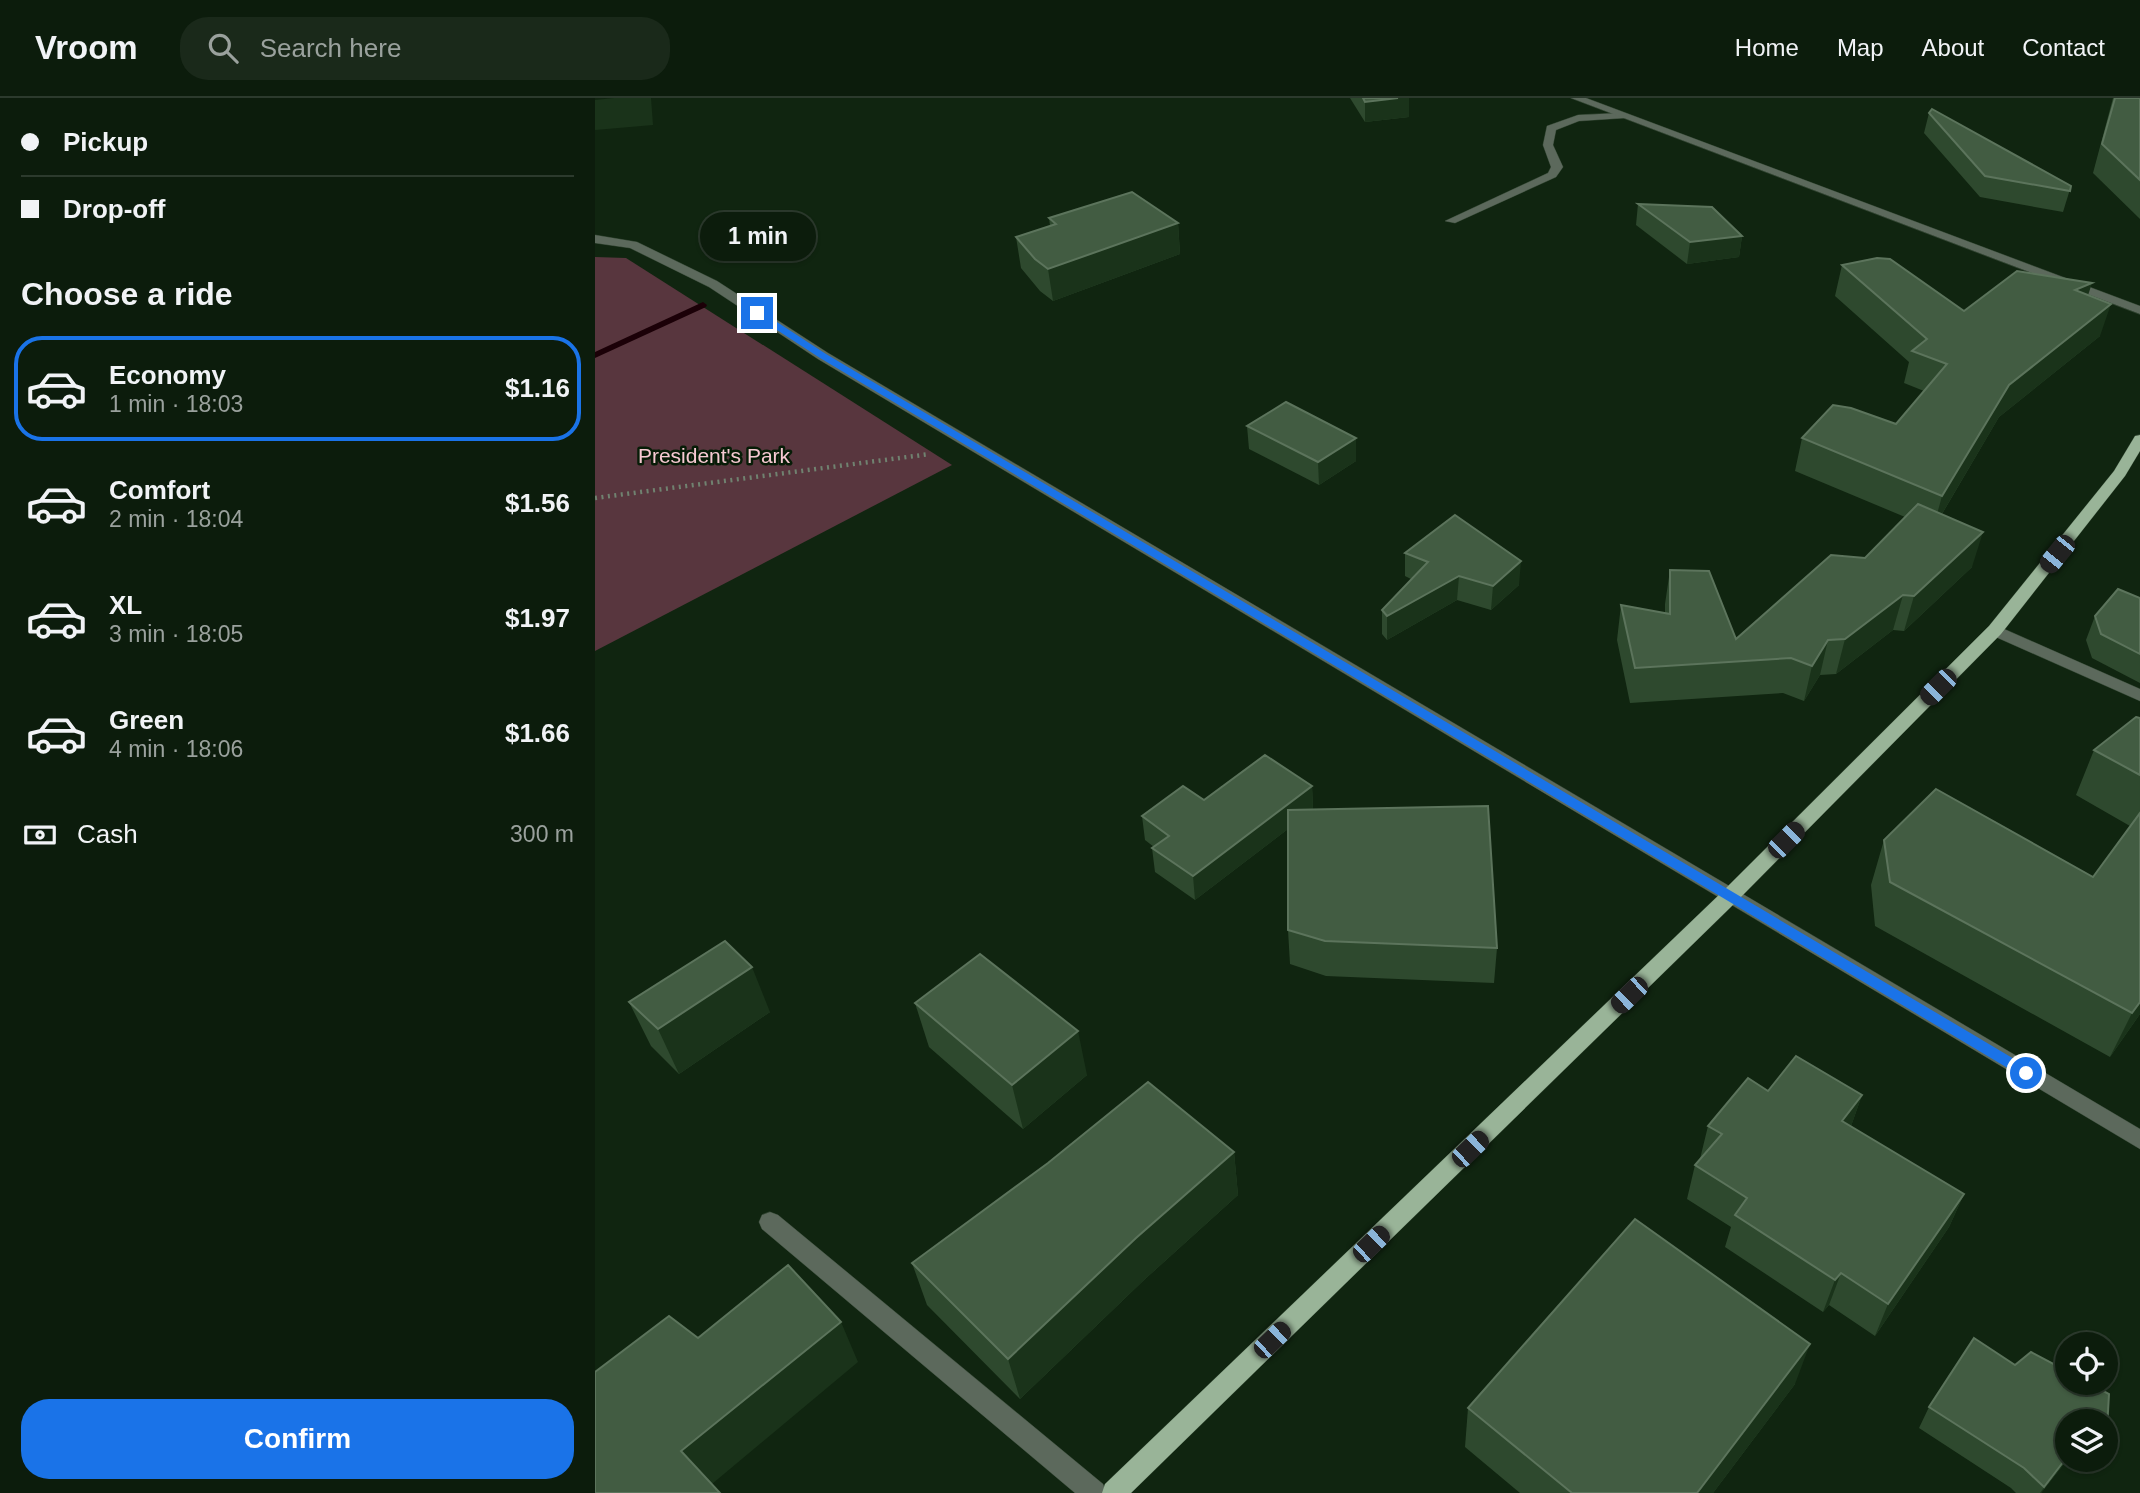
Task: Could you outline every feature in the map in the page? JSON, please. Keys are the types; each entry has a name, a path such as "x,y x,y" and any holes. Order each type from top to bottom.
{"main road":[{"path":"1114,1493 1729,897 1995,630 2120,473 2140,439"}],"street":[{"path":"1576,98 2140,310"},
{"path":"1451,221 1552,175 1557,167 1548,145 1552,128 1577,118 1621,116"},
{"path":"595,239 633,245 713,284 823,356 2140,1140"},
{"path":"1995,630 2140,696"},
{"path":"770,1222 1094,1493"}],"path":[{"path":"595,498 976,447"}],"green space":[{"name":"President's Park","path":"595,257 626,258 952,465 595,651"}],"building":[{"path":"1363,98 1398,98 1365,102"},
{"path":"2115,98 2140,98 2140,180 2102,144"},
{"path":"1932,109 2071,186 2070,191 1985,176 1929,113"},
{"path":"1132,192 1178,223 1048,269 1035,259 1016,237 1056,224 1049,218"},
{"path":"1638,204 1712,207 1742,236 1690,242"},
{"path":"1877,258 1890,259 1964,311 2017,271 2092,283 2075,290 2111,304 2009,385 1942,496 1802,438 1833,405 1851,408 1896,424 1947,364 1912,351 1927,339 1842,265"},
{"path":"1286,402 1356,438 1318,462 1247,426"},
{"path":"1918,504 1983,532 1914,596 1903,595 1845,639 1828,640 1812,666 1791,658 1635,668 1621,605 1670,614 1670,570 1709,571 1736,639 1831,555 1865,558"},
{"path":"1455,515 1521,561 1493,586 1459,576 1387,616 1382,610 1428,562 1405,553"},
{"path":"2118,589 2140,598 2140,654 2101,634 2095,616"},
{"path":"2136,717 2140,718 2140,775 2094,750"},
{"path":"1265,755 1312,786 1193,876 1152,848 1169,836 1142,816 1183,786 1204,800"},
{"path":"1936,789 2093,877 2140,813 2140,1002 2132,1013 1890,882 1884,840"},
{"path":"1488,806 1497,948 1325,941 1288,930 1288,810"},
{"path":"725,941 752,967 658,1029 629,1002"},
{"path":"980,954 1078,1031 1012,1085 915,1003"},
{"path":"1796,1056 1862,1095 1842,1121 1964,1194 1888,1304 1841,1273 1835,1280 1735,1215 1747,1198 1695,1165 1722,1134 1708,1126 1748,1078 1768,1091"},
{"path":"1148,1082 1234,1152 1136,1238 1008,1359 912,1263 1048,1163"},
{"path":"1635,1219 1810,1344 1697,1493 1572,1493 1468,1408"},
{"path":"788,1265 841,1322 681,1451 720,1493 595,1493 595,1372 669,1316 698,1338"},
{"path":"1974,1338 2015,1365 2031,1352 2055,1365 2055,1395 2109,1395 2108,1409 2055,1409 2056,1472 2044,1487 2024,1468 1929,1407"}],"waterway":[{"path":"595,355 703,305"}],"route":[{"path":"757,313 823,356 2026,1073"}]}
